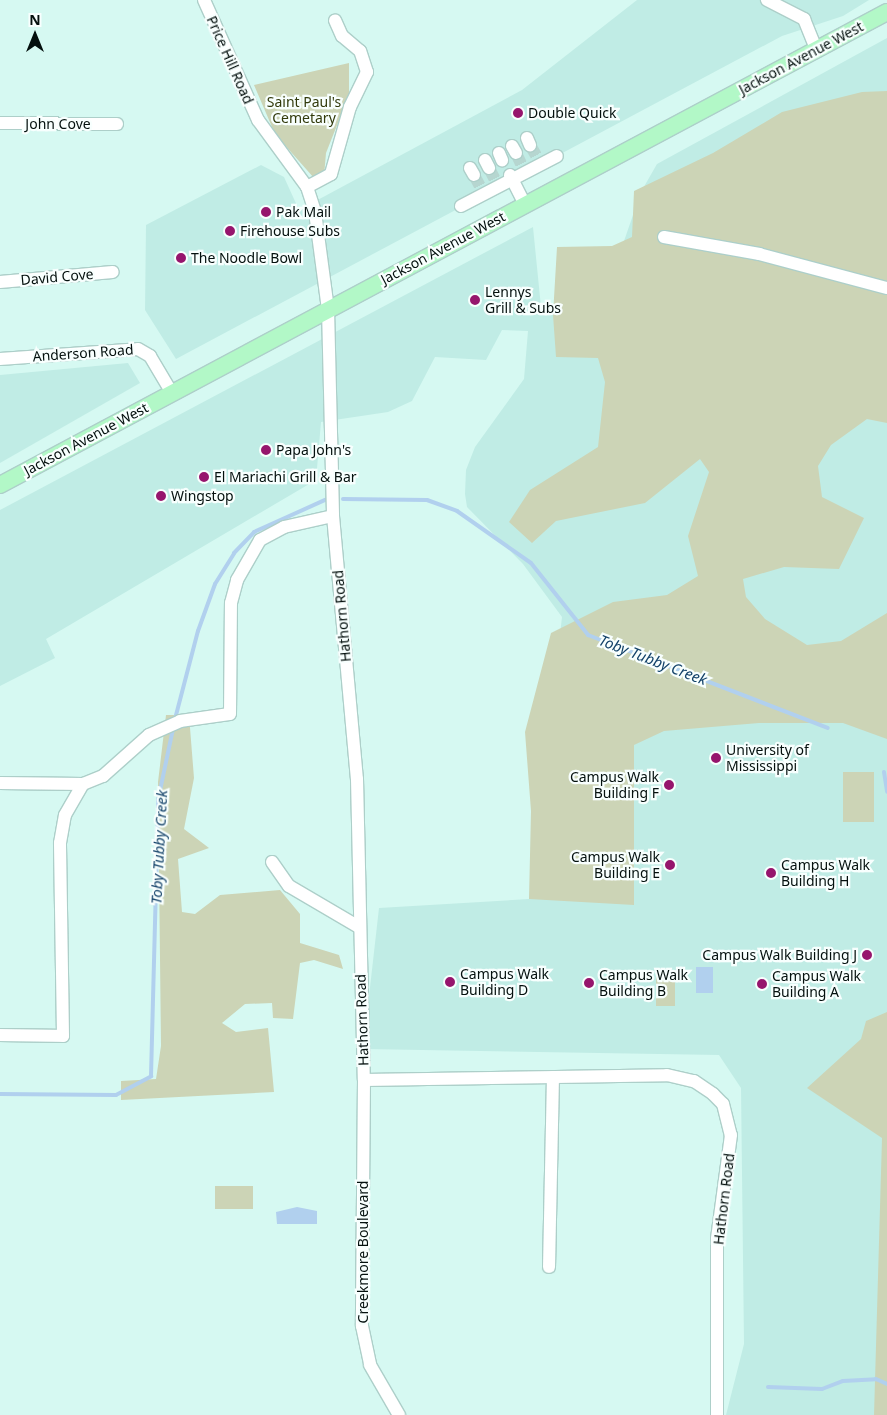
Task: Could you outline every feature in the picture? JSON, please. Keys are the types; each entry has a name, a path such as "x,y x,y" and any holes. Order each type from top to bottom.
{"main road":[{"name":"Jackson Avenue West","path":"0,485 887,12"}],"street":[{"name":"Price Hill Road","path":"204,0 258,120 307,187 315,212 328,310"},
{"path":"767,0 804,19 817,50"},
{"path":"307,187 331,174 347,115 367,72 360,51 342,36 335,20"},
{"name":"John Cove","path":"0,123 117,124"},
{"path":"461,206 497,184 540,162 557,156"},
{"path":"511,177 525,204"},
{"path":"664,237 759,254 887,288"},
{"name":"David Cove","path":"0,282 113,272"},
{"name":"Hathorn Road","path":"328,310 333,516 357,779 364,1080 667,1075 694,1081 723,1104 731,1135 717,1239 717,1415"},
{"name":"Anderson Road","path":"0,359 138,348 150,356 172,393"},
{"path":"0,783 83,784 102,776 149,735 180,721 230,714 231,603 238,580 260,540 284,527 333,516"},
{"path":"0,1035 63,1036 60,843 66,815 83,784"},
{"path":"272,862 289,886 360,927"},
{"path":"549,1267 553,1077"},
{"name":"Creekmore Boulevard","path":"364,1080 362,1326 370,1365 398,1415"}],"shaded area":[{"path":"637,0 869,0 843,16 782,36 176,359 145,310 146,225 261,165 284,177 299,210 522,90"},
{"name":"University of Mississippi","path":"887,38 887,1415 726,1415 744,1344 741,1088 719,1055 363,1049 379,908 529,899 562,617 523,564 467,507 465,494 466,470 475,447 524,379 528,331 502,330 486,360 435,357 412,401 388,412 321,422 316,480 46,639 55,658 0,686 0,510 533,227 541,307 626,309 624,241 641,192 657,164"},
{"path":"128,363 140,383 0,463 0,375"},
{"path":"696,967 713,967 713,993 696,993"},
{"path":"297,1207 317,1211 317,1224 277,1224 276,1212"}],"green space":[{"name":"Saint Paul's Cemetary","path":"349,63 349,95 326,153 324,176 314,178 275,134 254,85"},
{"path":"887,91 887,423 867,419 831,445 818,466 822,497 864,518 839,569 784,567 743,579 746,597 765,619 807,645 841,641 887,613 887,739 843,723 759,723 664,731 634,745 634,905 529,899 531,811 525,732 551,633 613,602 667,595 698,576 688,536 709,472 700,459 645,503 556,521 532,543 509,522 530,490 598,447 605,382 598,358 556,357 553,315 557,247 612,246 632,237 634,191 713,153 782,112 862,92"},
{"path":"166,715 189,715 194,778 184,829 209,848 178,859 182,912 195,914 220,895 280,890 300,914 300,943 339,955 343,969 314,960 300,963 293,1019 273,1018 272,1003 245,1004 222,1023 236,1032 268,1028 274,1092 121,1100 121,1081 156,1079 161,1046 158,782"},
{"path":"843,772 874,772 874,822 843,822"},
{"path":"656,971 675,971 675,1006 656,1006"},
{"path":"887,1012 887,1415 874,1415 882,1138 807,1088 861,1039 866,1021"},
{"path":"215,1186 253,1186 253,1209 215,1209"}],"waterway":[{"name":"Toby Tubby Creek","path":"343,499 427,500 457,511 531,563 588,635 828,728"},
{"name":"Toby Tubby Creek","path":"175,719 198,631 215,584 234,553 254,532 325,500"},
{"name":"Toby Tubby Creek","path":"0,1094 116,1095 151,1076 158,800 173,729"},
{"name":"Toby Tubby Creek","path":"884,772 887,792"},
{"path":"768,1387 822,1389 843,1381 876,1379 887,1384"}],"tunnel":[{"path":"530,145 538,159"},
{"path":"516,153 523,168"},
{"path":"489,168 496,182"},
{"path":"474,175 482,190"}],"place":[{"name":"Double Quick","path":"518,113"},
{"name":"Pak Mail","path":"266,212"},
{"name":"Firehouse Subs","path":"230,231"},
{"name":"The Noodle Bowl","path":"181,258"},
{"name":"Lennys Grill & Subs","path":"475,300"},
{"name":"Papa John's","path":"266,450"},
{"name":"El Mariachi Grill & Bar","path":"204,477"},
{"name":"Wingstop","path":"161,496"},
{"name":"University of Mississippi","path":"716,758"},
{"name":"Campus Walk Building F","path":"669,785"},
{"name":"Campus Walk Building E","path":"670,865"},
{"name":"Campus Walk Building H","path":"771,873"},
{"name":"Campus Walk Building J","path":"867,955"},
{"name":"Campus Walk Building D","path":"450,982"},
{"name":"Campus Walk Building B","path":"589,983"},
{"name":"Campus Walk Building A","path":"762,984"}]}
